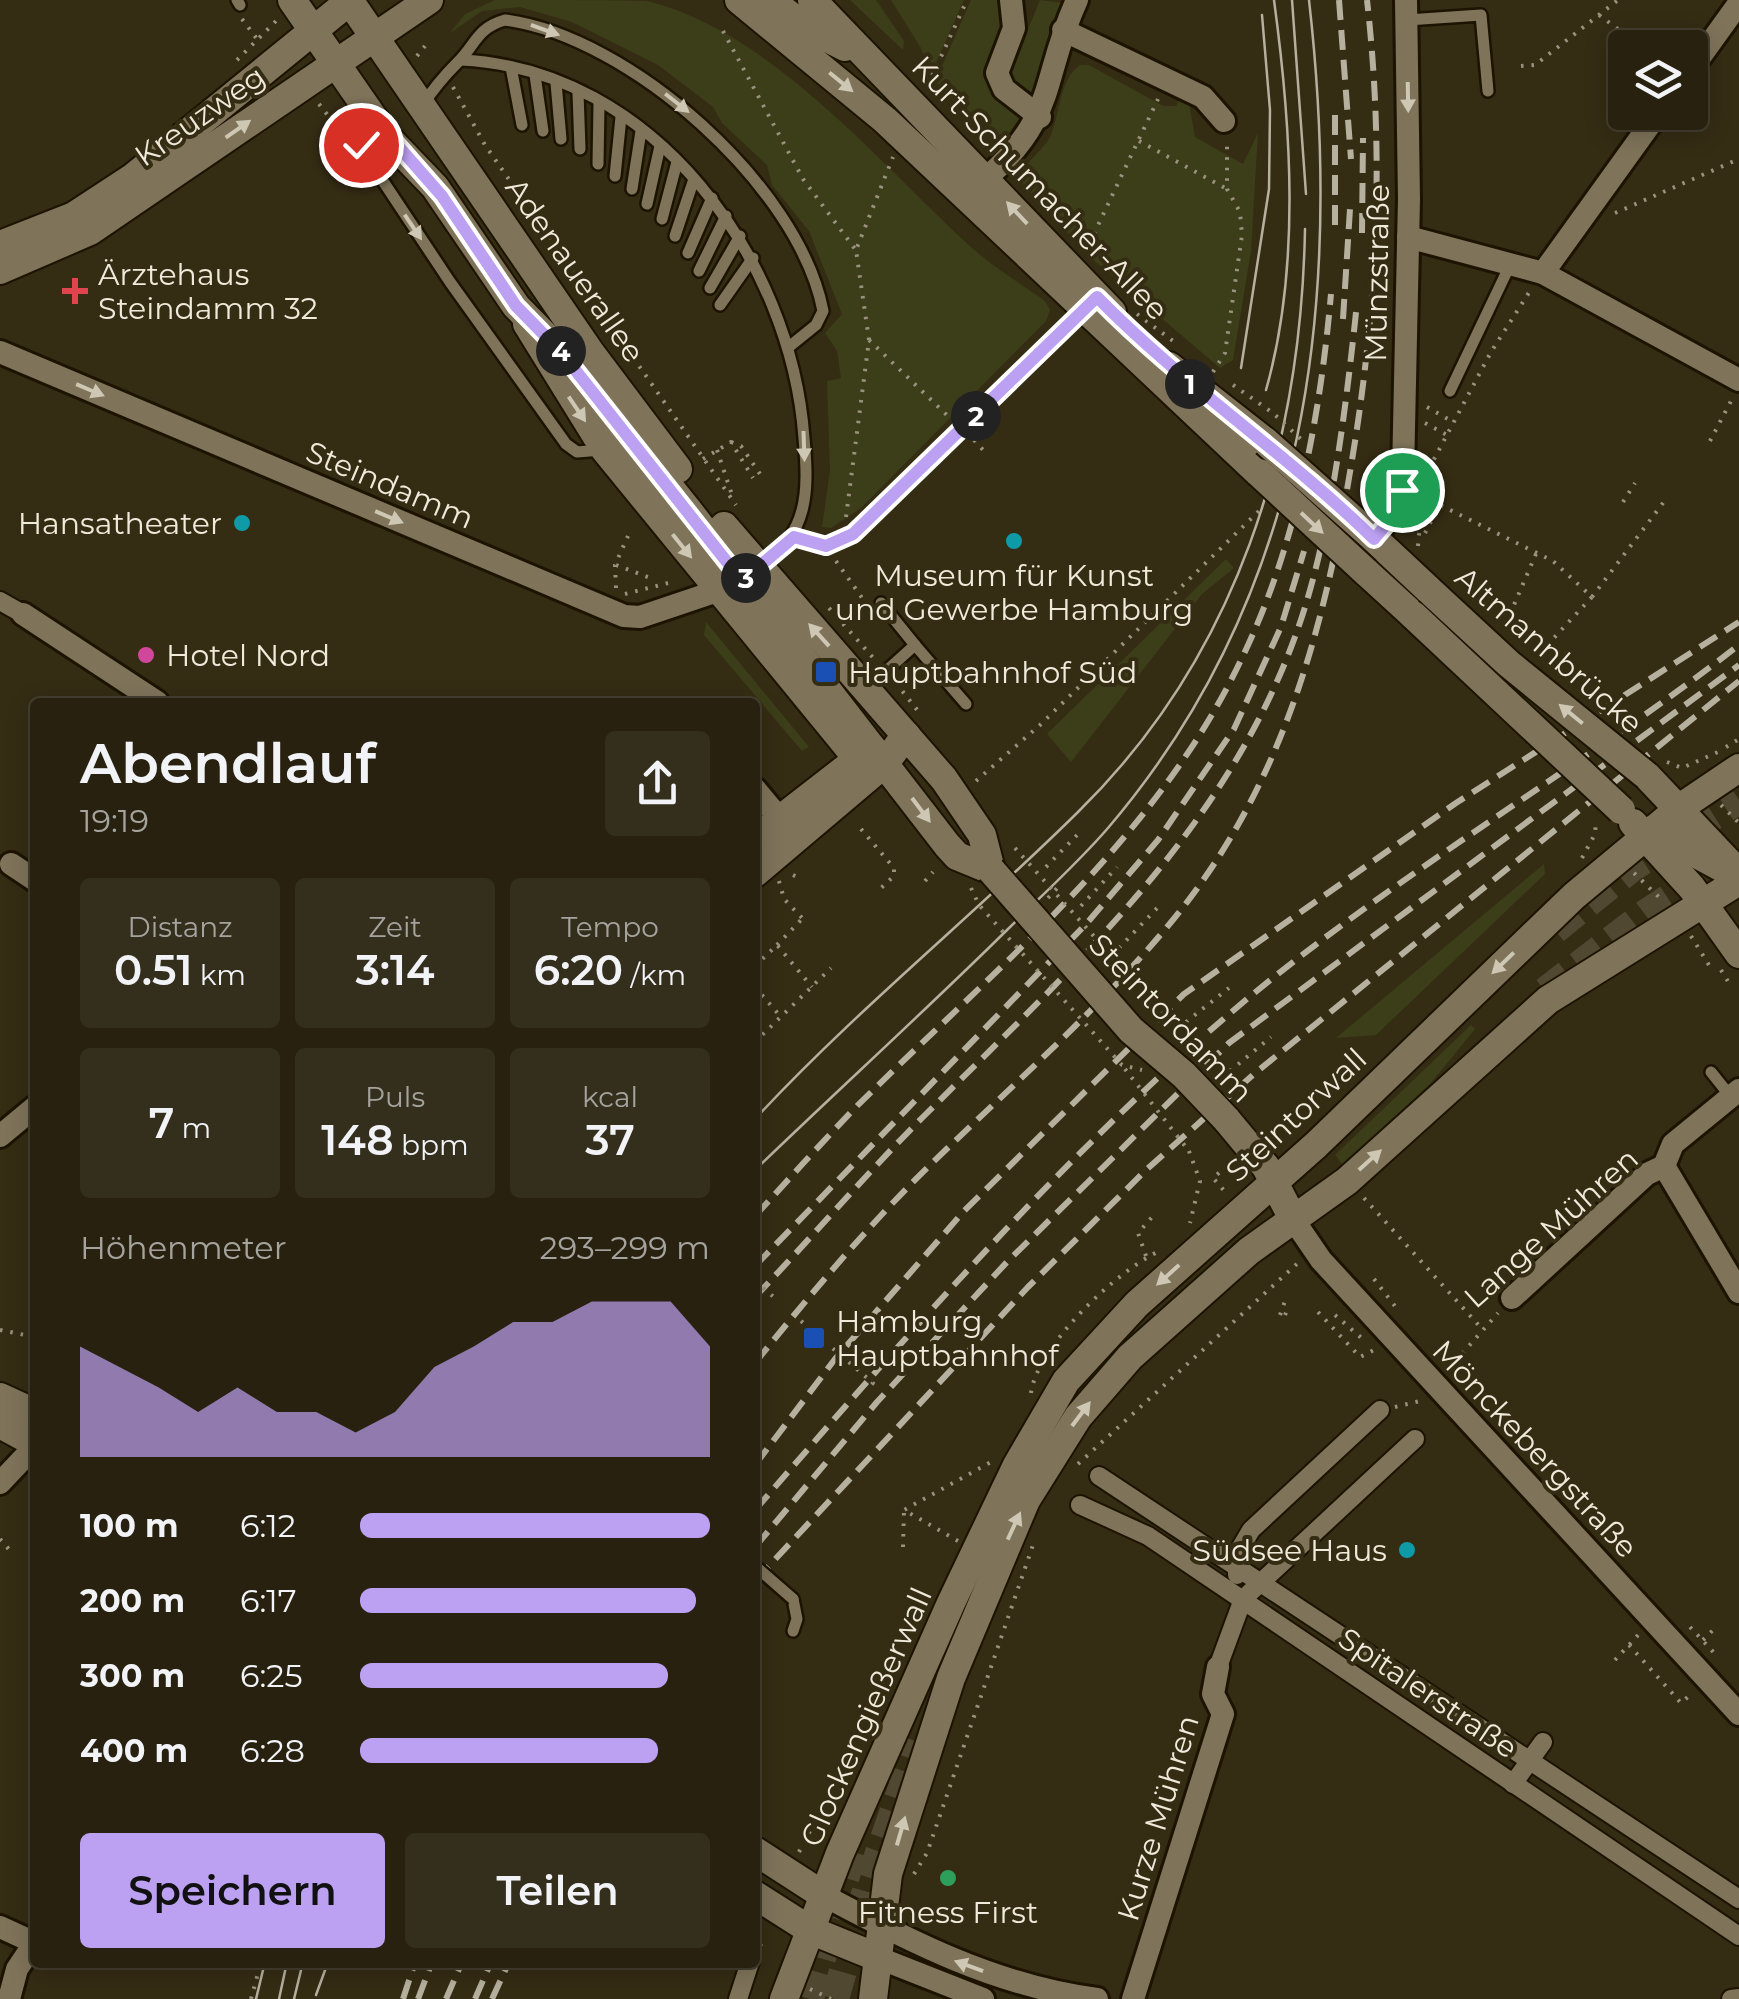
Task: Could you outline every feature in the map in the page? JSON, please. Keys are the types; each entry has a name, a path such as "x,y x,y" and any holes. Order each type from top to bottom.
{"main road":[{"name":"Kreuzweg","path":"0,246 56,225 95,203 350,0"},
{"name":"Adenauerallee","path":"350,0 590,352 740,581"},
{"name":"Kreuzweg","path":"0,270 90,231 429,0"},
{"path":"719,0 767,11"},
{"name":"Kurt-Schumacher-Allee","path":"739,0 804,26 860,55"},
{"name":"Kurt-Schumacher-Allee","path":"812,0 860,55 985,179 1091,304 1259,473 1621,810 1631,844"},
{"name":"Adenauerallee","path":"293,2 370,114 442,196 605,450 740,581"},
{"name":"Kurt-Schumacher-Allee","path":"767,11 1091,304 1266,442"},
{"name":"Adenauerallee","path":"516,306 561,352 740,581"},
{"name":"Altmannbrücke","path":"1266,442 1509,664 1681,807 1704,832 1710,881 1739,954"},
{"name":"Steintordamm","path":"740,581 876,680 916,728 982,835 981,879"},
{"name":"Steintordamm","path":"740,581 871,756 957,856 1226,1120 1274,1181 1293,1219"},
{"path":"760,835 916,728"},
{"path":"765,871 871,756"},
{"name":"Steintorwall","path":"1018,1466 1066,1381 1098,1343 1631,844 1739,768"},
{"path":"1018,1466 1078,1418 1130,1357 1249,1252 1347,1180 1548,1000 1661,926 1710,881 1631,844"},
{"path":"0,1397 30,1410"},
{"path":"0,1424 30,1442"},
{"name":"Glockengießerwall","path":"795,1993 810,1930 824,1895 1018,1466"},
{"name":"Glockengießerwall","path":"873,1999 888,1874 950,1678 1001,1553 1018,1466"},
{"path":"760,1854 824,1895"},
{"path":"760,1897 810,1930 878,1958"}],"street":[{"path":"1011,0 1014,28 997,73 1004,89 1040,117"},
{"path":"985,179 1025,142 1040,117 1063,30 1077,0"},
{"path":"1708,46 1739,2"},
{"name":"Münzstraße","path":"1370,535 1395,514 1402,490 1408,237 1406,10"},
{"path":"1063,30 1203,97 1224,121"},
{"path":"1543,272 1645,130"},
{"path":"1408,237 1543,272 1739,383"},
{"name":"Steindamm","path":"0,352 610,612 640,617 740,581"},
{"path":"0,601 151,698"},
{"path":"760,794 780,819"},
{"path":"5,861 30,877"},
{"name":"Lange Mühren","path":"1512,1298 1647,1174 1664,1166 1674,1144 1736,1099"},
{"path":"0,1136 30,1111"},
{"path":"1664,1166 1739,1292"},
{"name":"Mönckebergstraße","path":"1293,1219 1311,1260 1360,1302 1739,1714"},
{"path":"1244,1600 1234,1564 1251,1530 1380,1410"},
{"path":"1263,1583 1415,1439"},
{"path":"0,1483 30,1450"},
{"name":"Spitalerstraße","path":"1100,1476 1739,1899"},
{"name":"Spitalerstraße","path":"1080,1505 1148,1536 1739,1936"},
{"name":"Kurze Mühren","path":"1133,1999 1224,1714 1213,1694 1218,1666 1244,1600 1263,1583"},
{"path":"1513,1784 1543,1742"},
{"path":"824,1895 969,1967 1064,1995 1096,1999"},
{"path":"0,1927 30,1940"},
{"path":"9,1999 16,1969 30,1949"},
{"path":"878,1958 982,1999"},
{"path":"738,1999 748,1968"},
{"path":"1730,1999 1739,1998"}],"lane":[{"path":"1406,10 1480,15 1488,91"},
{"path":"422,106 444,73 461,60 474,36 505,20 530,24 595,50 642,78 706,128 760,186 820,299 820,319 790,346"},
{"path":"461,60 535,74 599,104 642,131 712,198 753,258 790,346 805,448 802,508 794,537 740,581"},
{"path":"510,67 522,125"},
{"path":"535,74 543,131"},
{"path":"556,83 561,140"},
{"path":"578,93 580,149"},
{"path":"598,164 599,104"},
{"path":"370,114 361,132 361,145 450,282 566,444 577,452 605,450"},
{"path":"615,176 621,117"},
{"path":"632,189 642,131"},
{"path":"647,204 660,146"},
{"path":"662,219 677,162"},
{"path":"675,236 694,179"},
{"path":"688,253 712,198"},
{"path":"700,270 726,216"},
{"path":"710,288 740,236"},
{"path":"720,305 753,258"},
{"path":"1450,391 1511,262"},
{"path":"794,537 826,546 853,534 1091,304"},
{"path":"881,603 966,704"},
{"path":"876,680 915,645"},
{"path":"1712,1072 1736,1099"},
{"path":"760,1570 793,1600 797,1619 793,1631"}],"path":[{"path":"928,86 967,0"},
{"path":"1521,66 1535,64 1618,0"},
{"path":"239,2 242,20 258,40 293,2"},
{"path":"1599,15 1619,30"},
{"path":"723,31 804,179 856,250 869,340 859,439 846,501 853,534 852,542 830,553 866,603"},
{"path":"1078,254 1091,240 1167,80"},
{"path":"453,86 485,145 736,505 717,450"},
{"path":"322,108 344,136 361,145"},
{"path":"1224,121 1230,157 1227,190"},
{"path":"1137,140 1227,190 1240,212 1242,235 1225,354 1214,372"},
{"path":"856,250 898,146"},
{"path":"1605,217 1739,159"},
{"path":"1422,483 1508,322 1543,272"},
{"path":"869,340 963,429"},
{"path":"1710,441 1739,383"},
{"path":"1429,408 1453,422"},
{"path":"1427,424 1447,435"},
{"path":"702,459 731,442"},
{"path":"731,442 741,446 760,474"},
{"path":"731,442 753,478"},
{"path":"1623,502 1634,482"},
{"path":"1422,537 1424,498 1553,561 1592,597"},
{"path":"1537,656 1592,597 1666,500"},
{"path":"1416,550 1439,506"},
{"path":"976,781 1260,510"},
{"path":"628,536 614,565 617,596 668,583"},
{"path":"1510,614 1536,554"},
{"path":"614,565 653,579"},
{"path":"1143,612 1149,619"},
{"path":"876,680 916,728"},
{"path":"1688,773 1679,766 1739,739"},
{"path":"1716,801 1739,822"},
{"path":"861,829 894,868 894,876 880,889"},
{"path":"1584,852 1595,832 1631,844"},
{"path":"1046,867 1078,833"},
{"path":"1015,848 1167,1018 1184,1075"},
{"path":"1081,906 1118,867"},
{"path":"760,961 804,920 765,871"},
{"path":"925,881 932,872"},
{"path":"981,879 979,905 1122,1065 1189,1151 1199,1172 1199,1194 1195,1214 1180,1236"},
{"path":"1641,880 1648,887"},
{"path":"1052,893 1061,884"},
{"path":"1119,948 1160,906"},
{"path":"1691,935 1712,970"},
{"path":"1697,944 1729,984"},
{"path":"777,945 813,988"},
{"path":"1123,973 1133,963"},
{"path":"760,1037 831,968"},
{"path":"1186,1022 1228,988"},
{"path":"760,993 781,1017"},
{"path":"1230,1071 1271,1037"},
{"path":"1122,1065 1146,1070"},
{"path":"1226,1166 1213,1178 1231,1199"},
{"path":"1365,1199 1483,1330"},
{"path":"1146,1256 1138,1233 1154,1216"},
{"path":"1072,1471 1311,1260"},
{"path":"1374,1278 1398,1311"},
{"path":"760,1286 776,1300"},
{"name":"Lange Mühren","path":"1450,1380 1460,1356 1512,1298"},
{"path":"1281,1315 1286,1304"},
{"path":"1318,1312 1360,1357 1382,1344"},
{"path":"1335,1315 1356,1338"},
{"path":"801,1320 873,1383 867,1389"},
{"path":"0,1330 30,1336"},
{"path":"1380,1410 1434,1398"},
{"path":"904,1510 1018,1466"},
{"path":"904,1510 958,1541"},
{"path":"904,1510 904,1547"},
{"path":"906,1883 921,1864 933,1835 1032,1558 1035,1531"},
{"path":"0,1539 13,1554"},
{"path":"1615,1660 1644,1628"},
{"path":"1628,1645 1682,1702 1690,1694"},
{"path":"250,1999 259,1968"},
{"path":"795,1993 831,1999"}],"green space":[{"path":"495,0 647,1 693,17 737,40 821,104 979,254 1045,301 1050,310 1046,321 861,508 831,528 822,527 830,471 827,381 841,378 837,351 825,333 842,314 809,231 772,185 767,165 722,123 713,107 658,65 572,22 520,7 482,11 450,33 465,14"},
{"path":"850,0 876,0 904,41 903,50"},
{"path":"891,0 964,0 930,76 921,48"},
{"path":"971,0 1000,0 1010,17 988,74 1023,113 1005,139 995,142 935,82"},
{"path":"1040,0 1063,3 1030,96 1012,82 1011,70"},
{"path":"1080,65 1089,65 1163,106 1176,106 1182,96 1189,103 1195,137 1243,164 1258,133 1251,251 1233,360 1220,368 1091,258 1022,183 1028,164 1050,137 1064,88"},
{"path":"1226,559 1234,568 1202,594 1071,762 1047,734"},
{"path":"706,622 809,747 802,751 704,635"},
{"path":"1544,864 1545,874 1376,1035 1336,1038"},
{"path":"1471,1025 1475,1029 1430,1084 1343,1165 1335,1155"}],"tunnel":[{"path":"1555,930 1632,868 1739,800"},
{"path":"1545,991 1646,913 1739,852"},
{"path":"835,1999 867,1887 918,1742"},
{"path":"810,1999 853,1852"}],"tram line":[{"path":"1266,390 1284,295 1290,196 1285,96 1274,0"},
{"path":"1292,0 1306,194"},
{"path":"760,1165 1108,828 1176,737 1229,641 1269,541 1297,437 1314,331 1320,222 1318,112 1309,0"},
{"path":"1241,368 1269,189 1270,110 1262,15"},
{"path":"760,1114 833,1040 1078,812 1133,751 1180,686 1219,617 1250,544 1273,469 1290,391 1301,311 1305,229"},
{"path":"256,1999 264,1968"},
{"path":"279,1999 286,1968"},
{"path":"294,1999 302,1968"},
{"path":"316,1995 326,1968"}],"railway":[{"path":"1339,0 1351,159"},
{"path":"760,1357 904,1191 1144,954 1210,871 1269,764 1291,709 1326,592 1367,354 1377,177 1367,0"},
{"path":"1335,115 1335,230"},
{"path":"1362,233 1363,138"},
{"path":"1343,319 1350,209"},
{"path":"760,1211 858,1105 1069,898 1165,786 1206,725 1260,617 1291,527 1312,435 1331,294"},
{"path":"760,1292 903,1137 1094,944 1196,821 1239,754 1276,683 1315,572 1338,457 1357,303"},
{"path":"760,1261 1087,923 1158,840 1234,729 1281,627 1304,551"},
{"path":"760,1458 835,1359 964,1211 1184,994 1456,803 1739,622"},
{"path":"760,1504 1033,1201 1213,1028 1340,927 1739,645"},
{"path":"760,1541 877,1402 1007,1262 1229,1043 1739,665"},
{"path":"760,1576 1028,1287 1146,1170 1254,1074 1739,681"},
{"path":"403,1999 413,1968"},
{"path":"418,1999 430,1968"},
{"path":"446,1999 459,1968"},
{"path":"475,1999 488,1968"},
{"path":"492,1999 506,1968"}],"place":[{"name":"Ärztehaus Steindamm 32","path":"75,291"},
{"name":"Hansatheater","path":"242,523"},
{"name":"Museum für Kunst und Gewerbe Hamburg","path":"1014,541"},
{"name":"Hotel Nord","path":"146,655"},
{"name":"Hauptbahnhof Süd","path":"826,672"},
{"name":"Hamburg Hauptbahnhof","path":"814,1338"},
{"name":"Südsee Haus","path":"1407,1550"},
{"name":"Fitness First","path":"948,1878"}],"route":[{"path":"361,145 361,132 370,114 442,196 516,306 561,352 742,581 794,537 826,546 853,534 1097,297 1186,381 1266,442 1374,539 1395,514 1402,490"}]}
